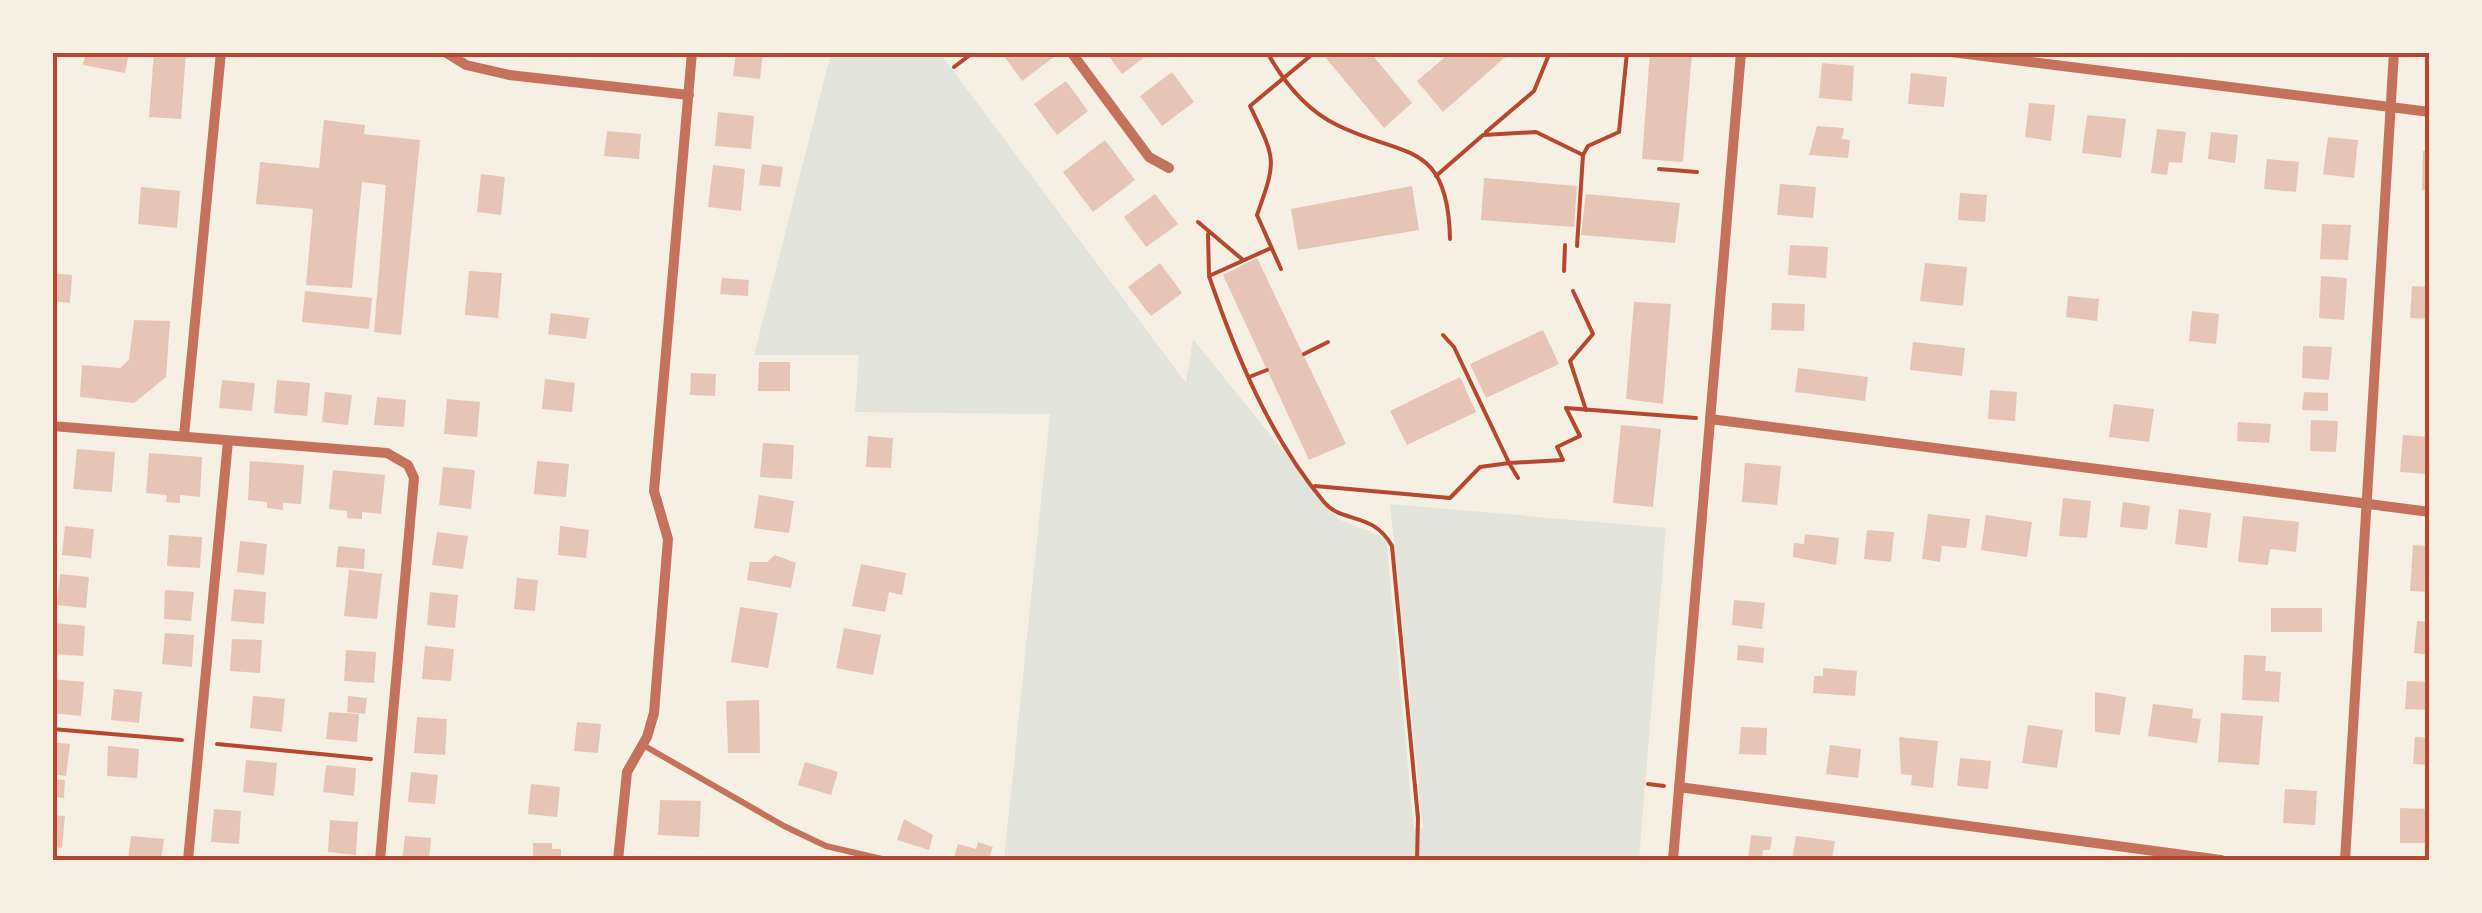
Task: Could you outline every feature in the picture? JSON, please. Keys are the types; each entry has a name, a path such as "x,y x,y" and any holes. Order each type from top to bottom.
{"street":[{"path":"184,436 222,52"},
{"path":"445,52 466,65 509,75 688,96"},
{"path":"618,860 627,772 654,713 668,539 654,491 692,52"},
{"path":"1071,52 1149,157 1168,168"},
{"path":"1673,860 1741,52"},
{"path":"1951,52 2430,112"},
{"path":"2345,860 2394,52"},
{"path":"1710,419 2430,512"},
{"path":"52,426 387,454 408,464 414,478 380,860"},
{"path":"188,860 228,441"},
{"path":"1679,787 2220,860"}],"lane":[{"path":"643,744 784,826 826,846 886,860"}],"path":[{"path":"954,67 974,52"},
{"path":"1268,52 1282,78 1318,114 1339,126 1408,150 1436,176 1449,214 1450,239"},
{"path":"1281,269 1257,215 1274,155 1250,106 1315,52"},
{"path":"1436,176 1534,91 1550,52"},
{"path":"1577,246 1583,155 1588,146 1620,132 1627,52"},
{"path":"1483,135 1536,132 1583,155"},
{"path":"1659,169 1697,172"},
{"path":"1198,222 1243,260"},
{"path":"1208,234 1209,276 1262,410 1333,509 1365,518 1385,533 1392,546 1418,818 1417,860"},
{"path":"1564,270 1565,244"},
{"path":"1209,276 1271,248"},
{"path":"1574,291 1593,334 1570,361 1586,410"},
{"path":"1443,335 1454,348 1518,478"},
{"path":"1304,354 1328,342"},
{"path":"1249,377 1267,370"},
{"path":"1315,486 1450,498 1480,467 1563,460 1557,446 1580,436 1566,408 1710,419"},
{"path":"52,730 388,760"}],"shaded area":[{"path":"831,53 940,53 1186,383 1193,339 1338,519 1386,538 1414,829 1423,828 1390,504 1666,528 1639,860 1004,860 1050,414 855,412 859,355 754,355"}],"building":[{"path":"86,52 129,52 125,73 83,65"},
{"path":"154,52 186,52 181,119 149,117"},
{"path":"736,52 763,52 760,79 733,76"},
{"path":"1001,52 1050,52 1054,57 1022,81"},
{"path":"1106,52 1151,52 1122,74"},
{"path":"1321,52 1370,52 1412,103 1384,128"},
{"path":"1451,52 1511,52 1443,112 1417,81"},
{"path":"1650,52 1692,52 1683,162 1642,159"},
{"path":"1822,63 1854,66 1852,101 1819,98"},
{"path":"1172,72 1194,102 1162,126 1140,96"},
{"path":"1911,73 1947,77 1944,107 1908,104"},
{"path":"1066,81 1088,111 1057,135 1034,104"},
{"path":"2029,103 2055,105 2051,141 2025,137"},
{"path":"718,112 754,116 751,149 715,146"},
{"path":"2087,115 2126,119 2121,158 2082,153"},
{"path":"324,120 365,125 364,134 420,140 401,335 374,332 386,185 362,182 352,288 306,285 313,209 256,204 260,162 319,168"},
{"path":"1817,126 1844,128 1842,139 1850,140 1848,158 1809,155"},
{"path":"2157,129 2186,132 2182,163 2169,162 2167,175 2151,173"},
{"path":"607,131 641,134 639,159 604,156"},
{"path":"2211,132 2238,135 2235,163 2208,159"},
{"path":"2328,137 2358,140 2354,178 2323,174"},
{"path":"1105,140 1135,180 1093,212 1063,172"},
{"path":"2423,151 2430,151 2430,191 2422,190"},
{"path":"2267,159 2299,162 2296,192 2264,189"},
{"path":"762,164 783,167 780,187 759,185"},
{"path":"713,165 745,169 741,211 708,207"},
{"path":"481,174 505,177 501,215 477,212"},
{"path":"1484,178 1577,186 1574,227 1481,220"},
{"path":"1780,184 1816,187 1813,218 1777,215"},
{"path":"1412,186 1419,230 1298,250 1291,209"},
{"path":"141,187 180,191 177,228 138,224"},
{"path":"1960,193 1987,195 1985,222 1958,220"},
{"path":"1155,194 1178,224 1146,247 1124,217"},
{"path":"1586,194 1680,203 1675,243 1581,235"},
{"path":"2322,224 2351,225 2348,260 2320,259"},
{"path":"1790,245 1828,247 1826,278 1788,275"},
{"path":"1257,258 1346,444 1309,460 1223,275"},
{"path":"1160,263 1182,293 1151,316 1128,287"},
{"path":"1925,263 1967,267 1963,306 1920,301"},
{"path":"469,271 502,273 498,318 465,315"},
{"path":"52,273 72,275 70,303 52,301"},
{"path":"2321,276 2347,278 2344,320 2319,318"},
{"path":"722,278 749,280 748,296 720,294"},
{"path":"2412,286 2430,287 2430,319 2410,318"},
{"path":"305,291 372,298 369,329 302,322"},
{"path":"2068,296 2099,299 2097,321 2066,317"},
{"path":"1634,302 1671,304 1663,404 1626,399"},
{"path":"1772,303 1805,304 1804,331 1771,330"},
{"path":"2192,311 2219,314 2216,344 2189,341"},
{"path":"551,313 589,318 586,339 548,334"},
{"path":"134,320 170,321 166,377 134,403 80,397 82,365 120,368 129,360"},
{"path":"1543,330 1559,364 1486,398 1470,364"},
{"path":"1913,342 1965,348 1962,376 1910,370"},
{"path":"2303,346 2332,347 2329,380 2302,378"},
{"path":"759,362 790,362 790,391 758,391"},
{"path":"1798,368 1868,377 1865,401 1795,392"},
{"path":"691,373 716,374 715,396 690,395"},
{"path":"1460,377 1476,412 1407,445 1390,411"},
{"path":"545,379 575,383 572,412 542,409"},
{"path":"222,380 255,383 252,411 219,408"},
{"path":"277,380 310,383 307,416 274,413"},
{"path":"1990,390 2017,392 2015,421 1988,419"},
{"path":"325,392 352,395 348,425 322,422"},
{"path":"2304,392 2328,393 2328,411 2302,410"},
{"path":"377,397 406,400 404,427 374,425"},
{"path":"447,399 480,402 477,437 444,434"},
{"path":"2114,404 2154,409 2149,442 2109,437"},
{"path":"2311,420 2338,421 2336,452 2310,451"},
{"path":"2238,422 2271,424 2269,443 2237,441"},
{"path":"1621,425 1661,429 1653,507 1613,503"},
{"path":"2403,435 2430,437 2427,474 2400,472"},
{"path":"868,436 893,438 891,468 866,467"},
{"path":"763,443 794,445 792,479 760,477"},
{"path":"77,449 115,452 112,492 73,489"},
{"path":"149,453 202,457 200,497 180,495 180,503 166,502 167,495 146,493"},
{"path":"250,461 304,465 301,504 283,503 283,510 267,508 267,502 248,500"},
{"path":"537,461 569,464 566,497 534,494"},
{"path":"1745,463 1781,466 1777,505 1742,502"},
{"path":"443,467 475,470 471,509 439,505"},
{"path":"333,470 385,475 381,514 362,512 362,519 347,518 347,511 329,509"},
{"path":"759,495 794,501 789,533 754,528"},
{"path":"2063,498 2091,501 2087,538 2059,536"},
{"path":"2123,502 2150,506 2147,530 2120,527"},
{"path":"2179,509 2211,513 2207,548 2175,544"},
{"path":"1928,514 1970,519 1966,548 1942,546 1940,562 1922,559"},
{"path":"1986,515 2032,522 2027,557 1981,550"},
{"path":"2243,516 2299,522 2296,552 2270,549 2268,565 2238,562"},
{"path":"65,526 94,529 91,558 62,555"},
{"path":"560,526 589,530 586,558 558,555"},
{"path":"1867,530 1894,532 1891,562 1864,559"},
{"path":"437,532 468,536 463,569 432,565"},
{"path":"1805,534 1839,538 1836,565 1793,557 1794,543 1804,544"},
{"path":"169,535 202,537 200,568 167,566"},
{"path":"240,541 267,544 264,575 237,572"},
{"path":"2413,545 2430,546 2430,592 2410,591"},
{"path":"338,546 365,549 364,569 336,567"},
{"path":"775,555 796,563 791,588 747,580 750,562 767,562"},
{"path":"861,564 906,573 902,595 889,592 885,612 852,606"},
{"path":"349,570 382,574 377,619 344,616"},
{"path":"60,574 89,577 86,608 57,605"},
{"path":"517,578 538,580 535,611 514,609"},
{"path":"234,589 266,592 264,624 231,621"},
{"path":"165,590 194,592 191,621 164,619"},
{"path":"430,592 458,595 455,628 427,625"},
{"path":"1734,600 1765,603 1762,629 1732,625"},
{"path":"740,607 778,613 768,668 731,662"},
{"path":"2271,608 2322,608 2322,632 2271,632"},
{"path":"2417,621 2430,622 2430,655 2414,653"},
{"path":"54,623 85,626 83,656 52,654"},
{"path":"844,628 881,635 873,675 836,668"},
{"path":"165,633 194,635 192,667 162,664"},
{"path":"232,639 262,640 260,673 230,671"},
{"path":"1738,645 1764,648 1763,663 1737,660"},
{"path":"425,646 454,649 451,681 422,679"},
{"path":"346,650 376,652 374,683 344,681"},
{"path":"2244,655 2266,656 2265,671 2281,672 2279,702 2242,700"},
{"path":"1823,668 1857,671 1855,696 1813,693 1814,676 1823,676"},
{"path":"52,679 84,682 81,716 52,713"},
{"path":"2407,681 2430,682 2430,710 2405,709"},
{"path":"114,689 142,692 139,723 111,720"},
{"path":"2095,692 2126,697 2120,735 2095,732"},
{"path":"253,696 285,699 282,732 250,728"},
{"path":"348,696 367,698 365,714 347,712"},
{"path":"759,700 760,753 728,753 726,701"},
{"path":"2153,704 2193,709 2192,718 2201,719 2197,743 2148,736"},
{"path":"329,712 359,714 357,742 326,739"},
{"path":"2221,713 2263,716 2259,765 2218,762"},
{"path":"417,717 447,719 445,755 414,753"},
{"path":"577,722 601,724 598,753 574,751"},
{"path":"2028,725 2063,730 2057,768 2022,763"},
{"path":"1741,727 1767,728 1766,755 1739,754"},
{"path":"1899,737 1938,741 1933,788 1911,785 1912,775 1901,774"},
{"path":"2415,737 2430,738 2430,765 2413,764"},
{"path":"52,742 70,744 66,776 52,774"},
{"path":"1830,745 1861,749 1858,778 1826,774"},
{"path":"108,746 139,749 137,778 107,776"},
{"path":"1960,758 1991,761 1988,789 1957,786"},
{"path":"246,760 277,763 274,796 243,792"},
{"path":"805,762 838,772 831,795 798,785"},
{"path":"326,765 356,768 354,796 323,792"},
{"path":"411,772 438,775 435,804 408,802"},
{"path":"52,779 65,780 64,798 52,797"},
{"path":"531,784 560,787 557,817 528,814"},
{"path":"2285,789 2317,791 2315,825 2283,823"},
{"path":"660,800 701,801 699,837 658,835"},
{"path":"2400,808 2430,809 2430,843 2400,843"},
{"path":"214,809 241,811 239,844 211,842"},
{"path":"52,815 65,816 62,848 52,847"},
{"path":"904,819 933,835 929,850 897,840"},
{"path":"330,820 358,822 356,855 328,852"},
{"path":"1751,835 1772,837 1770,850 1763,850 1762,860 1748,860"},
{"path":"131,836 164,839 161,860 128,860"},
{"path":"405,836 431,838 429,860 402,860"},
{"path":"1796,836 1835,841 1832,858 1792,860"},
{"path":"978,842 993,847 988,860 954,858 958,844 976,849"},
{"path":"533,843 552,843 552,849 561,849 561,860 533,860"}]}
